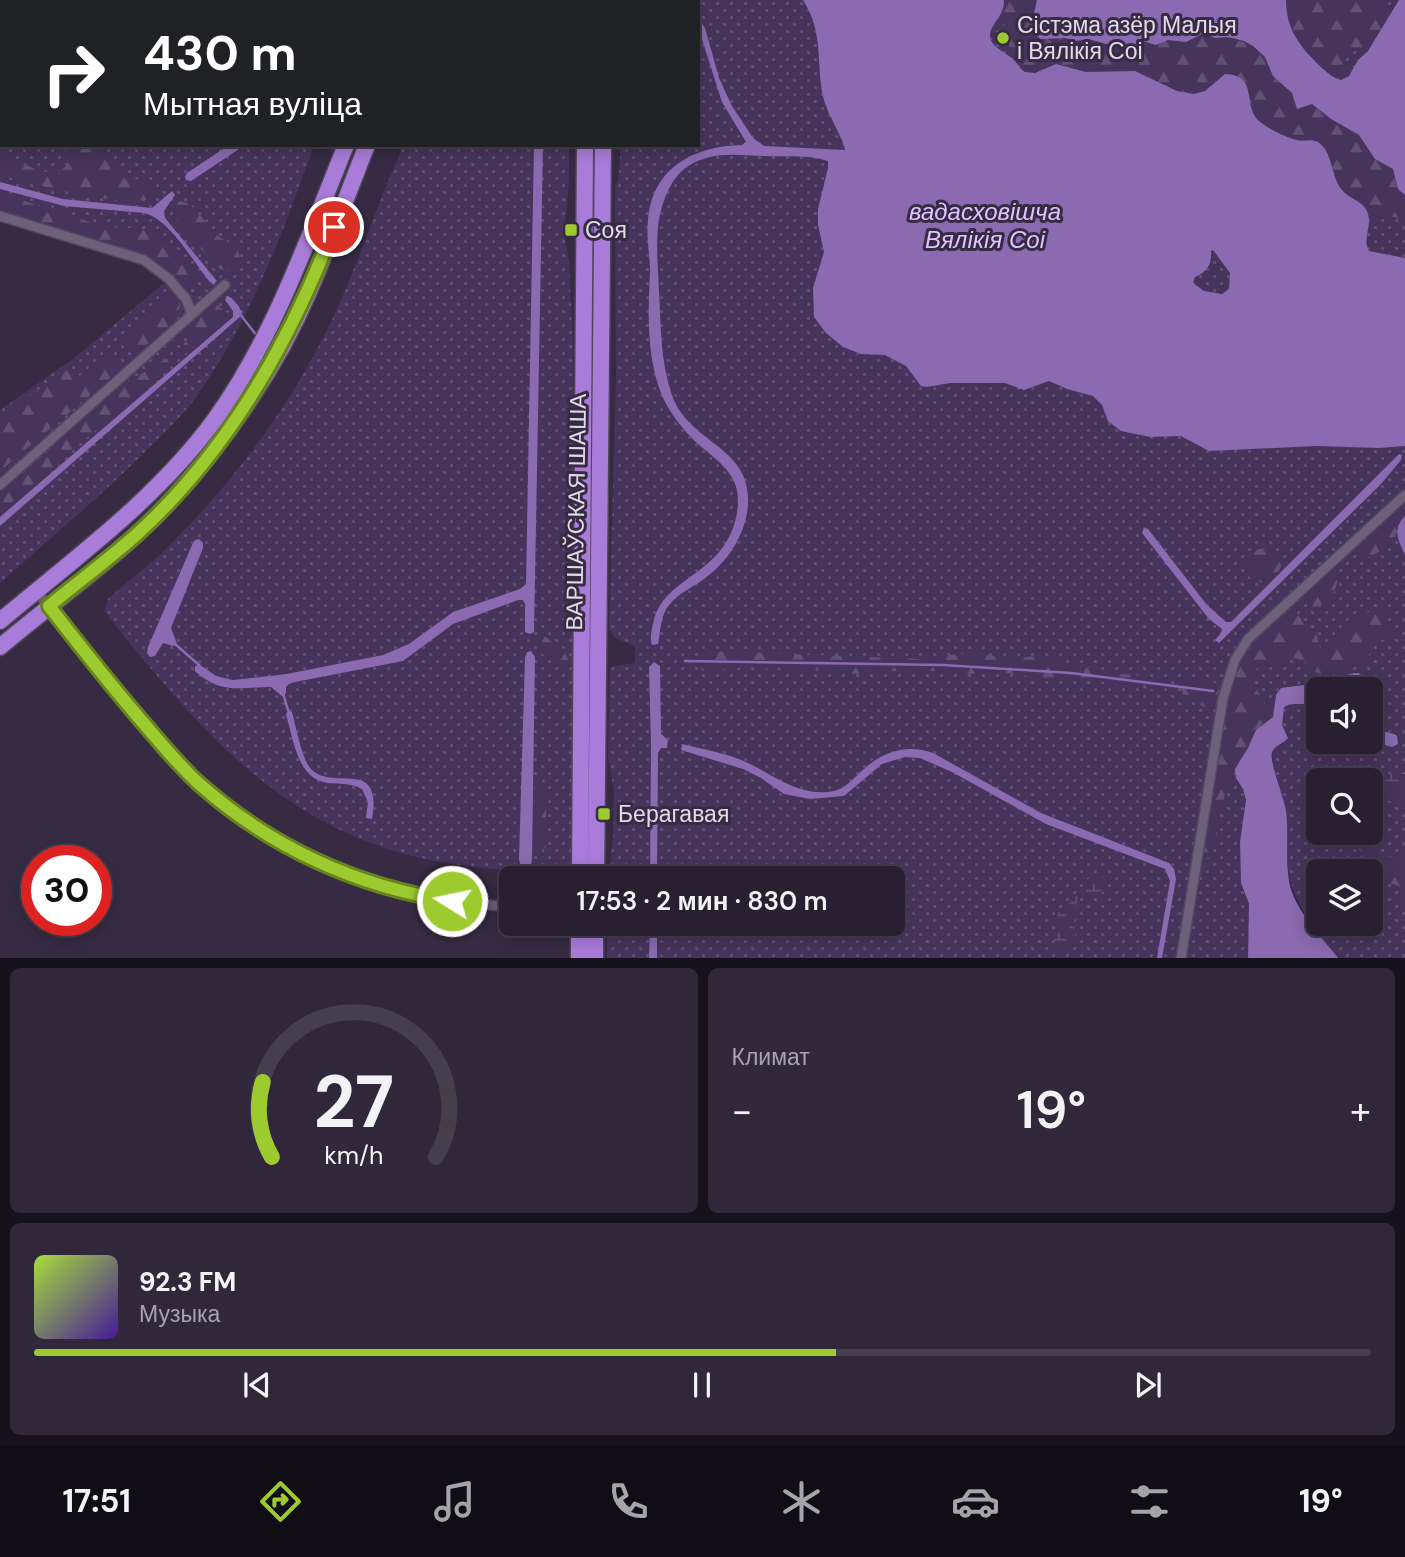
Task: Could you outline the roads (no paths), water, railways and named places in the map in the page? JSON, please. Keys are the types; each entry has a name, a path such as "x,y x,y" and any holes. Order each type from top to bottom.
{"highway":[{"path":"0,621 145,499 216,418 289,288 345,147"},
{"path":"0,648 145,526 180,491 242,412 289,332 310,290 366,147"},
{"name":"ВАРШАЎСКАЯ ШАША","path":"580,866 585,147"},
{"name":"ВАРШАЎСКАЯ ШАША","path":"596,866 603,147"},
{"path":"579,936 579,958"},
{"path":"594,958 595,936"}],"street":[{"path":"0,216 144,260 169,279 186,299 192,313"},
{"path":"0,485 225,285"},
{"path":"1181,958 1223,698 1235,660 1257,630 1405,495"},
{"path":"37,592 172,756 212,795 260,830 326,866 360,880 438,899 499,906"}],"water":[{"name":"вадасховішча Вялікія Соі","path":"803,0 1004,0 990,38 1025,72 1035,73 1056,64 1086,72 1135,71 1177,91 1194,94 1205,91 1225,74 1242,80 1259,121 1288,137 1318,142 1327,152 1335,178 1342,190 1366,209 1369,219 1366,242 1369,251 1405,258 1405,446 1316,446 1209,451 1181,436 1150,437 1121,431 1108,421 1102,405 1093,396 1049,381 1024,390 1005,383 921,386 906,366 885,355 861,354 843,347 826,333 814,317 813,288 824,252 818,225 818,209 828,161 797,156 733,155 702,159 678,175 666,196 658,227 657,251 665,369 672,395 680,411 740,469 746,484 747,514 735,546 721,564 667,608 658,644 652,645 653,624 663,601 723,547 733,529 738,503 734,481 728,472 680,425 665,403 657,383 649,320 648,219 652,201 667,173 679,163 692,155 746,142 722,102 700,33 700,20 705,28 719,78 732,106 753,138 764,146 845,150 824,100 814,25","holes":["1213,250 1230,273 1229,289 1222,294 1204,291 1193,283 1195,277 1208,267"]},
{"path":"1037,0 1286,0 1289,20 1301,46 1322,68 1341,80 1349,76 1358,60 1368,51 1399,0 1405,0 1405,195 1398,189 1393,169 1375,159 1359,135 1312,104 1297,109 1292,93 1273,76 1265,57 1244,41 1228,37 1215,38 1204,33 1186,42 1168,40 1156,45 1143,41 1136,47 1110,45 1088,39 1041,39 1034,34 1031,27"},
{"path":"226,147 242,147 191,181 186,180 187,173"},
{"path":"534,147 543,147 534,632 525,632 525,604 523,600 518,600 453,624 403,661 290,683 283,697 271,687 222,687 204,679 195,671 195,666 200,665 216,676 233,680 287,674 383,655 409,644 453,612 520,589 526,584"},
{"path":"0,182 63,199 152,208 172,191 175,195 164,211 165,218 217,281 213,284 210,282 172,232 154,217 144,213 64,206 0,189"},
{"path":"227,296 237,304 242,315 0,526 0,517 233,317 233,311 225,300"},
{"path":"1399,454 1402,455 1401,460 1381,484 1219,643 1215,640 1222,629 1209,619 1142,533 1144,528 1148,529 1207,605 1226,622 1231,622"},
{"path":"1405,516 1405,555 1397,530"},
{"path":"199,539 203,548 171,628 177,644 173,646 163,643 155,656 150,657 147,653 148,647 192,545"},
{"path":"531,651 535,657 532,859 531,866 522,866 519,859 527,652"},
{"path":"654,662 660,666 661,734 668,740 667,748 661,748 658,753 657,866 650,866 649,667"},
{"path":"1354,673 1361,676 1361,677 1341,677"},
{"path":"1306,685 1306,703 1284,707 1282,725 1288,738 1272,752 1286,810 1289,881 1296,902 1306,917 1306,936 1320,936 1338,958 1248,958 1249,904 1241,883 1240,842 1246,800 1235,769 1256,730 1273,717 1276,695 1281,688"},
{"path":"288,710 292,712 308,765 322,776 364,782 370,788 374,800 372,819 366,818 368,802 362,789 328,783 309,774 298,757 286,715"},
{"path":"1383,731 1397,736 1398,744 1392,747 1383,745"},
{"path":"682,744 732,757 796,787 821,792 843,787 872,763 888,754 905,749 933,753 1041,813 1169,863 1174,869 1176,879 1162,958 1157,958 1170,881 1165,869 1046,824 952,772 920,758 905,757 882,764 844,796 810,799 784,794 743,769 681,750"},
{"path":"650,936 657,936 657,958 649,958"}],"waterway":[{"path":"240,314 257,336"},
{"path":"175,644 199,665"},
{"path":"685,661 943,665 1071,673 1213,691"},
{"path":"283,693 288,710"}],"place":[{"name":"Сістэма азёр Малыя і Вялікія Соі","path":"1003,38"},
{"name":"Соя","path":"571,230"},
{"name":"Берагавая","path":"604,814"}]}
